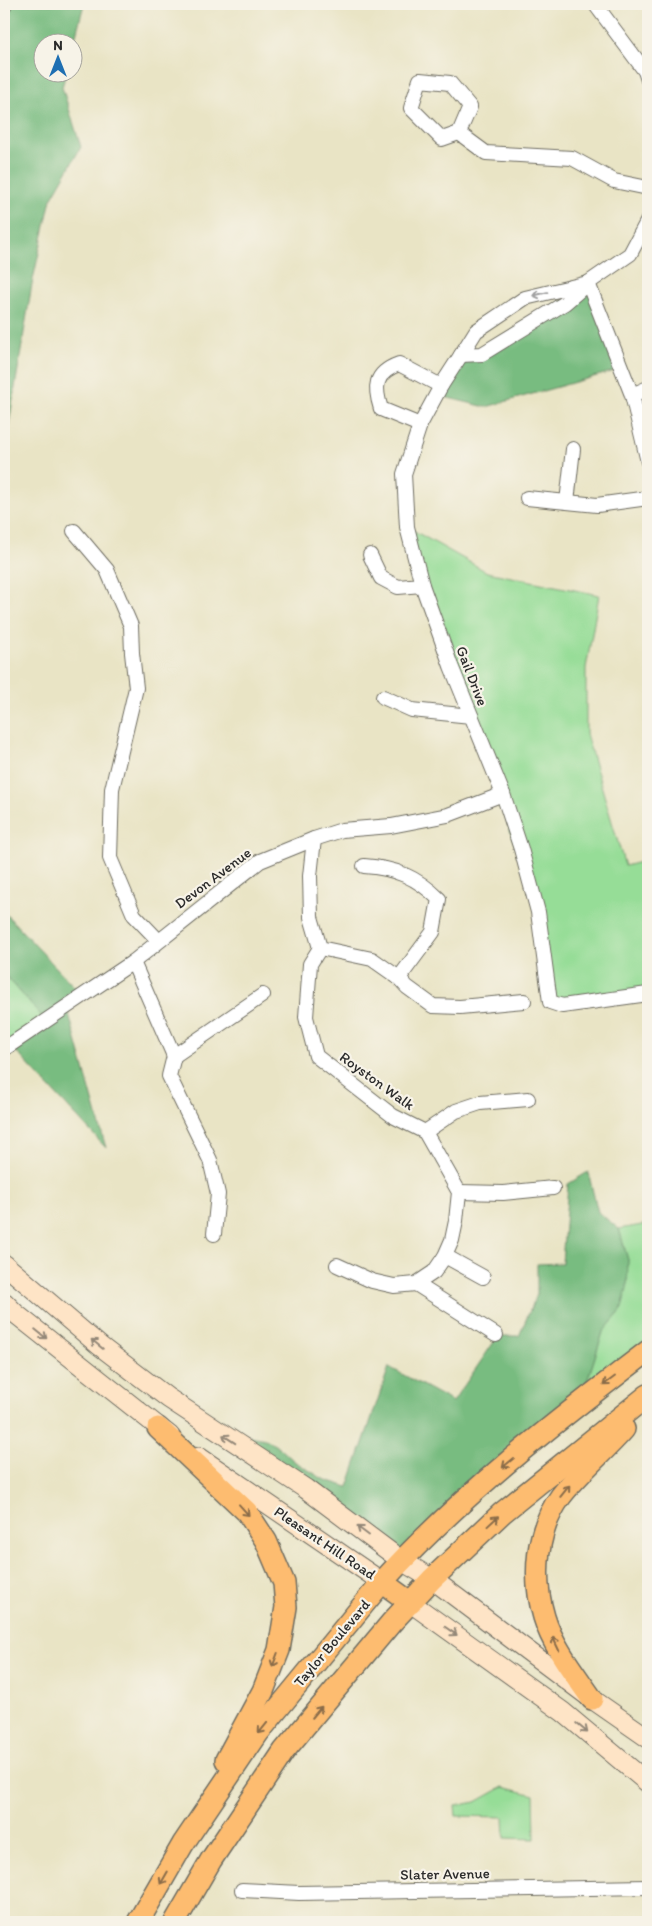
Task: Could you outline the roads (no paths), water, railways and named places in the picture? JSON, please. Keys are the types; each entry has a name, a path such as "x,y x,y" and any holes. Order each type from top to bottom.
{"main road":[{"name":"Pleasant Hill Road","path":"4,1264 100,1346 168,1398 306,1489 402,1561 432,1579 592,1699 648,1738"},
{"name":"Pleasant Hill Road","path":"4,1302 158,1428 412,1603 563,1712 648,1783"},
{"name":"Taylor Boulevard","path":"138,1922 183,1844 258,1733 382,1582 479,1487 580,1403 648,1352"},
{"path":"175,1922 211,1860 284,1751 391,1623 412,1603 432,1579 502,1513 648,1395"},
{"path":"592,1699 561,1654 544,1618 539,1592 537,1559 544,1526 560,1498 582,1471 616,1439 648,1401"},
{"path":"158,1428 247,1512 266,1542 284,1583 286,1607 279,1650 263,1692 183,1844"}],"street":[{"path":"595,4 647,74"},
{"path":"420,80 450,83 470,107 459,134 442,140 412,108 420,80"},
{"path":"459,134 486,153 572,158 614,181 648,188"},
{"name":"Gail Drive","path":"461,356 482,354 565,303 588,283 630,254 648,220"},
{"path":"588,283 632,395 648,462"},
{"name":"Gail Drive","path":"588,283 525,298 476,331 441,386 420,425 404,474 407,527 422,585 451,666 503,794 521,849 538,912 550,1002 562,1006 648,994"},
{"path":"420,425 381,409 375,393 377,381 389,368 399,364 441,386"},
{"path":"632,395 648,388"},
{"path":"566,502 573,449"},
{"path":"527,498 597,505 648,498"},
{"path":"74,531 107,570 131,626 136,688 112,790 110,858 134,915 158,940"},
{"path":"370,555 382,578 398,587 422,585"},
{"path":"383,696 412,710 471,716"},
{"name":"Devon Avenue","path":"4,1049 133,962 158,940 260,861 342,830 391,826 448,815 503,794"},
{"path":"314,839 310,876 311,918 320,948 372,958 433,1006 460,1007 524,1001"},
{"path":"364,866 386,868 424,884 440,899 433,932 399,978"},
{"name":"Royston Walk","path":"320,948 310,964 306,1017 316,1056 394,1116 425,1132"},
{"path":"133,962 174,1056 169,1076 210,1160 218,1194 214,1234"},
{"path":"174,1056 263,996"},
{"path":"337,1264 379,1282 394,1286 416,1284 434,1272 446,1256 452,1240 459,1192 425,1132 456,1111 480,1102 528,1099"},
{"path":"459,1192 503,1193 553,1188"},
{"path":"446,1256 483,1277"},
{"path":"416,1284 496,1335"},
{"name":"Slater Avenue","path":"242,1890 299,1893 648,1887"}]}
